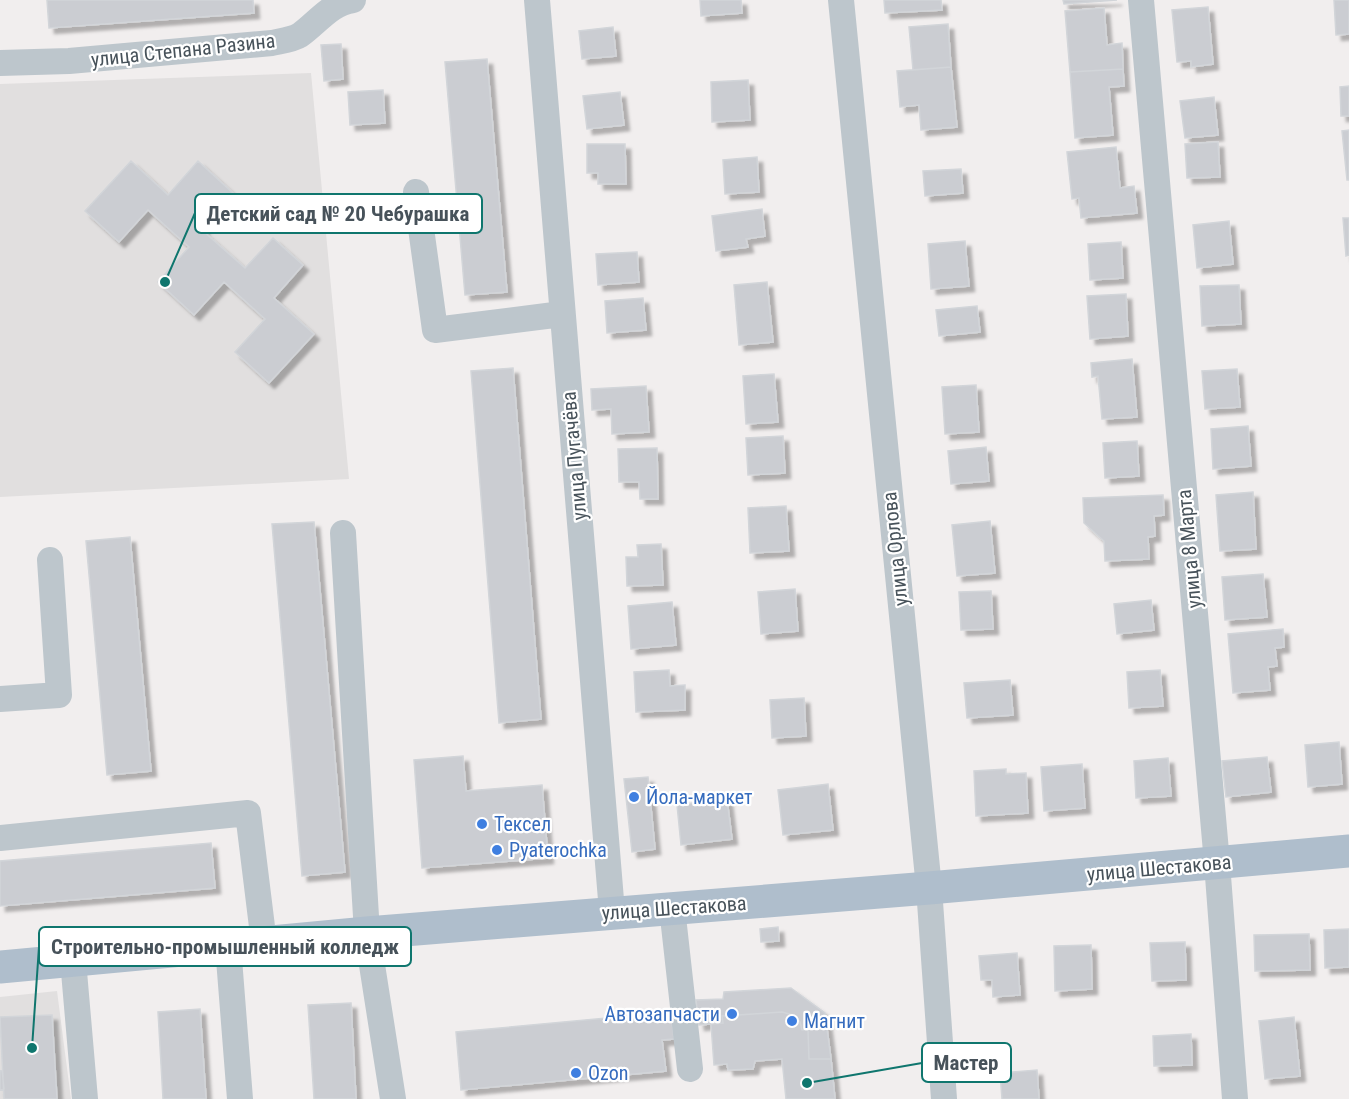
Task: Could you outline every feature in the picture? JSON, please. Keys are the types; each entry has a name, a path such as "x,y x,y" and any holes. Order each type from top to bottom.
{"main road":[{"name":"улица Шестакова","path":"0,967 367,933 929,888 1349,851"}],"street":[{"name":"улица Степана Разина","path":"0,63 69,61 272,43 298,36 319,17 346,1 353,0"},
{"name":"улица Пугачёва","path":"537,0 612,912"},
{"name":"улица Орлова","path":"841,0 929,888 944,1099"},
{"name":"улица 8 Марта","path":"1141,0 1217,863 1235,1099"},
{"path":"416,192 435,330 562,314"},
{"path":"343,533 367,933 393,1099"},
{"path":"0,699 59,695 50,560"},
{"path":"0,838 248,813 264,943"},
{"path":"672,908 690,1068"},
{"path":"228,946 240,1099"},
{"path":"73,960 85,1099"}],"shaded area":[{"path":"311,73 349,479 0,497 0,84"},
{"path":"57,991 71,1099 0,1099 0,997"}],"building":[{"path":"47,0 253,0 254,13 49,28"},
{"path":"700,0 741,0 742,13 701,16"},
{"path":"884,0 941,0 942,10 885,13"},
{"path":"1063,0 1117,0 1064,4"},
{"path":"1334,0 1349,0 1349,34 1336,35"},
{"path":"1208,7 1213,64 1191,67 1191,61 1177,62 1172,10"},
{"path":"1104,8 1107,45 1122,43 1123,69 1070,72 1065,11"},
{"path":"948,24 951,67 913,70 909,27"},
{"path":"613,27 616,56 582,59 579,31"},
{"path":"341,44 343,79 324,81 321,45"},
{"path":"487,59 507,292 465,295 445,62"},
{"path":"951,67 957,127 921,130 919,105 900,107 897,71"},
{"path":"1123,69 1124,86 1109,87 1113,135 1075,138 1070,72"},
{"path":"748,80 750,120 712,122 711,82"},
{"path":"1349,86 1349,116 1341,116 1340,87"},
{"path":"383,90 385,123 350,125 348,92"},
{"path":"620,92 624,125 587,129 583,96"},
{"path":"1214,97 1218,135 1185,138 1180,101"},
{"path":"1349,130 1349,180 1347,180 1342,131"},
{"path":"1218,142 1220,177 1187,178 1185,144"},
{"path":"587,144 625,144 626,184 598,184 598,173 587,173"},
{"path":"1116,147 1120,188 1134,186 1137,213 1081,218 1079,198 1072,199 1067,152"},
{"path":"757,157 759,192 725,194 723,160"},
{"path":"131,161 168,195 198,161 234,194 202,230 245,268 273,238 303,265 274,298 314,334 269,383 235,352 265,319 224,282 194,315 158,282 189,247 148,210 119,242 85,211"},
{"path":"961,169 963,193 925,196 923,171"},
{"path":"762,209 765,236 746,239 748,247 716,251 712,216"},
{"path":"1343,218 1349,218 1349,255 1346,256"},
{"path":"1229,221 1233,264 1197,268 1193,225"},
{"path":"965,241 969,286 931,289 928,244"},
{"path":"1121,242 1123,278 1090,280 1088,244"},
{"path":"637,252 639,282 598,285 596,254"},
{"path":"767,282 773,342 739,345 734,285"},
{"path":"1239,285 1241,324 1202,326 1200,286"},
{"path":"1126,294 1128,336 1090,339 1087,296"},
{"path":"643,298 646,330 607,333 605,301"},
{"path":"977,306 980,332 939,336 936,310"},
{"path":"1132,359 1137,417 1102,419 1098,376 1092,377 1091,363"},
{"path":"513,368 541,719 499,723 471,371"},
{"path":"1237,369 1240,407 1205,409 1202,371"},
{"path":"774,374 778,422 746,424 743,376"},
{"path":"976,385 979,432 945,434 942,387"},
{"path":"646,386 649,432 612,434 611,409 592,410 591,389"},
{"path":"1248,426 1251,466 1213,469 1211,429"},
{"path":"783,436 785,473 748,475 746,438"},
{"path":"1137,441 1139,476 1105,478 1103,443"},
{"path":"986,447 989,481 951,484 948,451"},
{"path":"657,448 658,499 640,499 639,482 619,482 618,449"},
{"path":"1253,492 1256,549 1220,551 1216,495"},
{"path":"1163,495 1164,515 1154,516 1155,536 1148,537 1149,559 1105,561 1104,541 1084,523 1083,498"},
{"path":"786,506 789,551 750,553 748,508"},
{"path":"990,521 995,573 957,576 952,525"},
{"path":"314,522 345,872 302,876 272,524"},
{"path":"130,537 151,771 107,775 86,541"},
{"path":"661,544 663,585 627,586 626,557 638,557 637,545"},
{"path":"1263,574 1267,617 1225,620 1222,577"},
{"path":"795,589 798,631 761,634 758,592"},
{"path":"991,591 993,629 961,630 959,592"},
{"path":"1151,600 1154,630 1117,634 1114,604"},
{"path":"672,602 676,645 631,649 628,606"},
{"path":"1283,629 1284,647 1275,648 1277,666 1268,667 1270,690 1233,693 1228,634"},
{"path":"669,670 670,686 685,685 685,710 636,712 634,672"},
{"path":"1160,670 1163,706 1129,708 1127,672"},
{"path":"1010,680 1013,715 967,718 964,683"},
{"path":"804,698 806,736 772,738 770,700"},
{"path":"1339,742 1342,784 1308,787 1305,745"},
{"name":"Тексел","path":"463,756 466,791 542,785 548,858 422,868 414,760"},
{"path":"1267,757 1271,792 1226,797 1222,761"},
{"path":"1168,758 1171,796 1136,798 1134,761"},
{"path":"1082,764 1085,808 1044,811 1041,767"},
{"path":"1006,769 1006,774 1026,773 1028,813 976,816 974,771"},
{"path":"648,777 655,849 632,852 624,779"},
{"path":"828,784 833,830 783,835 778,790"},
{"path":"727,799 732,839 681,845 677,805"},
{"path":"211,843 215,888 0,906 0,861"},
{"path":"778,927 779,941 761,942 760,929"},
{"path":"1349,929 1349,967 1325,968 1324,930"},
{"path":"1309,934 1310,970 1255,971 1254,935"},
{"path":"1185,942 1186,980 1152,981 1150,943"},
{"path":"1091,945 1092,989 1055,991 1054,946"},
{"path":"1017,953 1020,995 993,997 992,980 981,980 979,956"},
{"path":"791,988 825,1013 831,1059 809,1059 808,1030 802,1030 800,1022 793,1015 782,1012 722,1016 723,1023 699,1025 696,1000 723,999 724,992"},
{"path":"351,1003 356,1099 314,1099 308,1005"},
{"path":"200,1009 206,1099 163,1099 158,1012"},
{"path":"671,1012 674,1039 662,1040 666,1071 461,1090 456,1032"},
{"path":"782,1012 793,1015 800,1022 802,1030 808,1030 809,1059 831,1059 835,1099 786,1099 782,1059 755,1061 753,1069 728,1070 727,1064 714,1065 711,1024 723,1023 722,1016"},
{"path":"52,1015 57,1099 4,1099 0,1017"},
{"path":"1294,1017 1300,1076 1265,1079 1259,1021"},
{"path":"1191,1034 1192,1065 1154,1066 1153,1036"},
{"path":"2,1070 4,1089 0,1090 0,1071"},
{"path":"1037,1070 1039,1099 1002,1099 1000,1073"}],"place":[{"name":"Детский сад № 20 Чебурашка","path":"165,282"},
{"name":"Йола-маркет","path":"634,797"},
{"name":"Тексел","path":"482,824"},
{"name":"Pyaterochka","path":"497,850"},
{"name":"Автозапчасти","path":"732,1014"},
{"name":"Магнит","path":"792,1021"},
{"name":"Строительно-промышленный колледж","path":"32,1048"},
{"name":"Ozon","path":"576,1073"},
{"name":"Мастер","path":"807,1083"}]}
